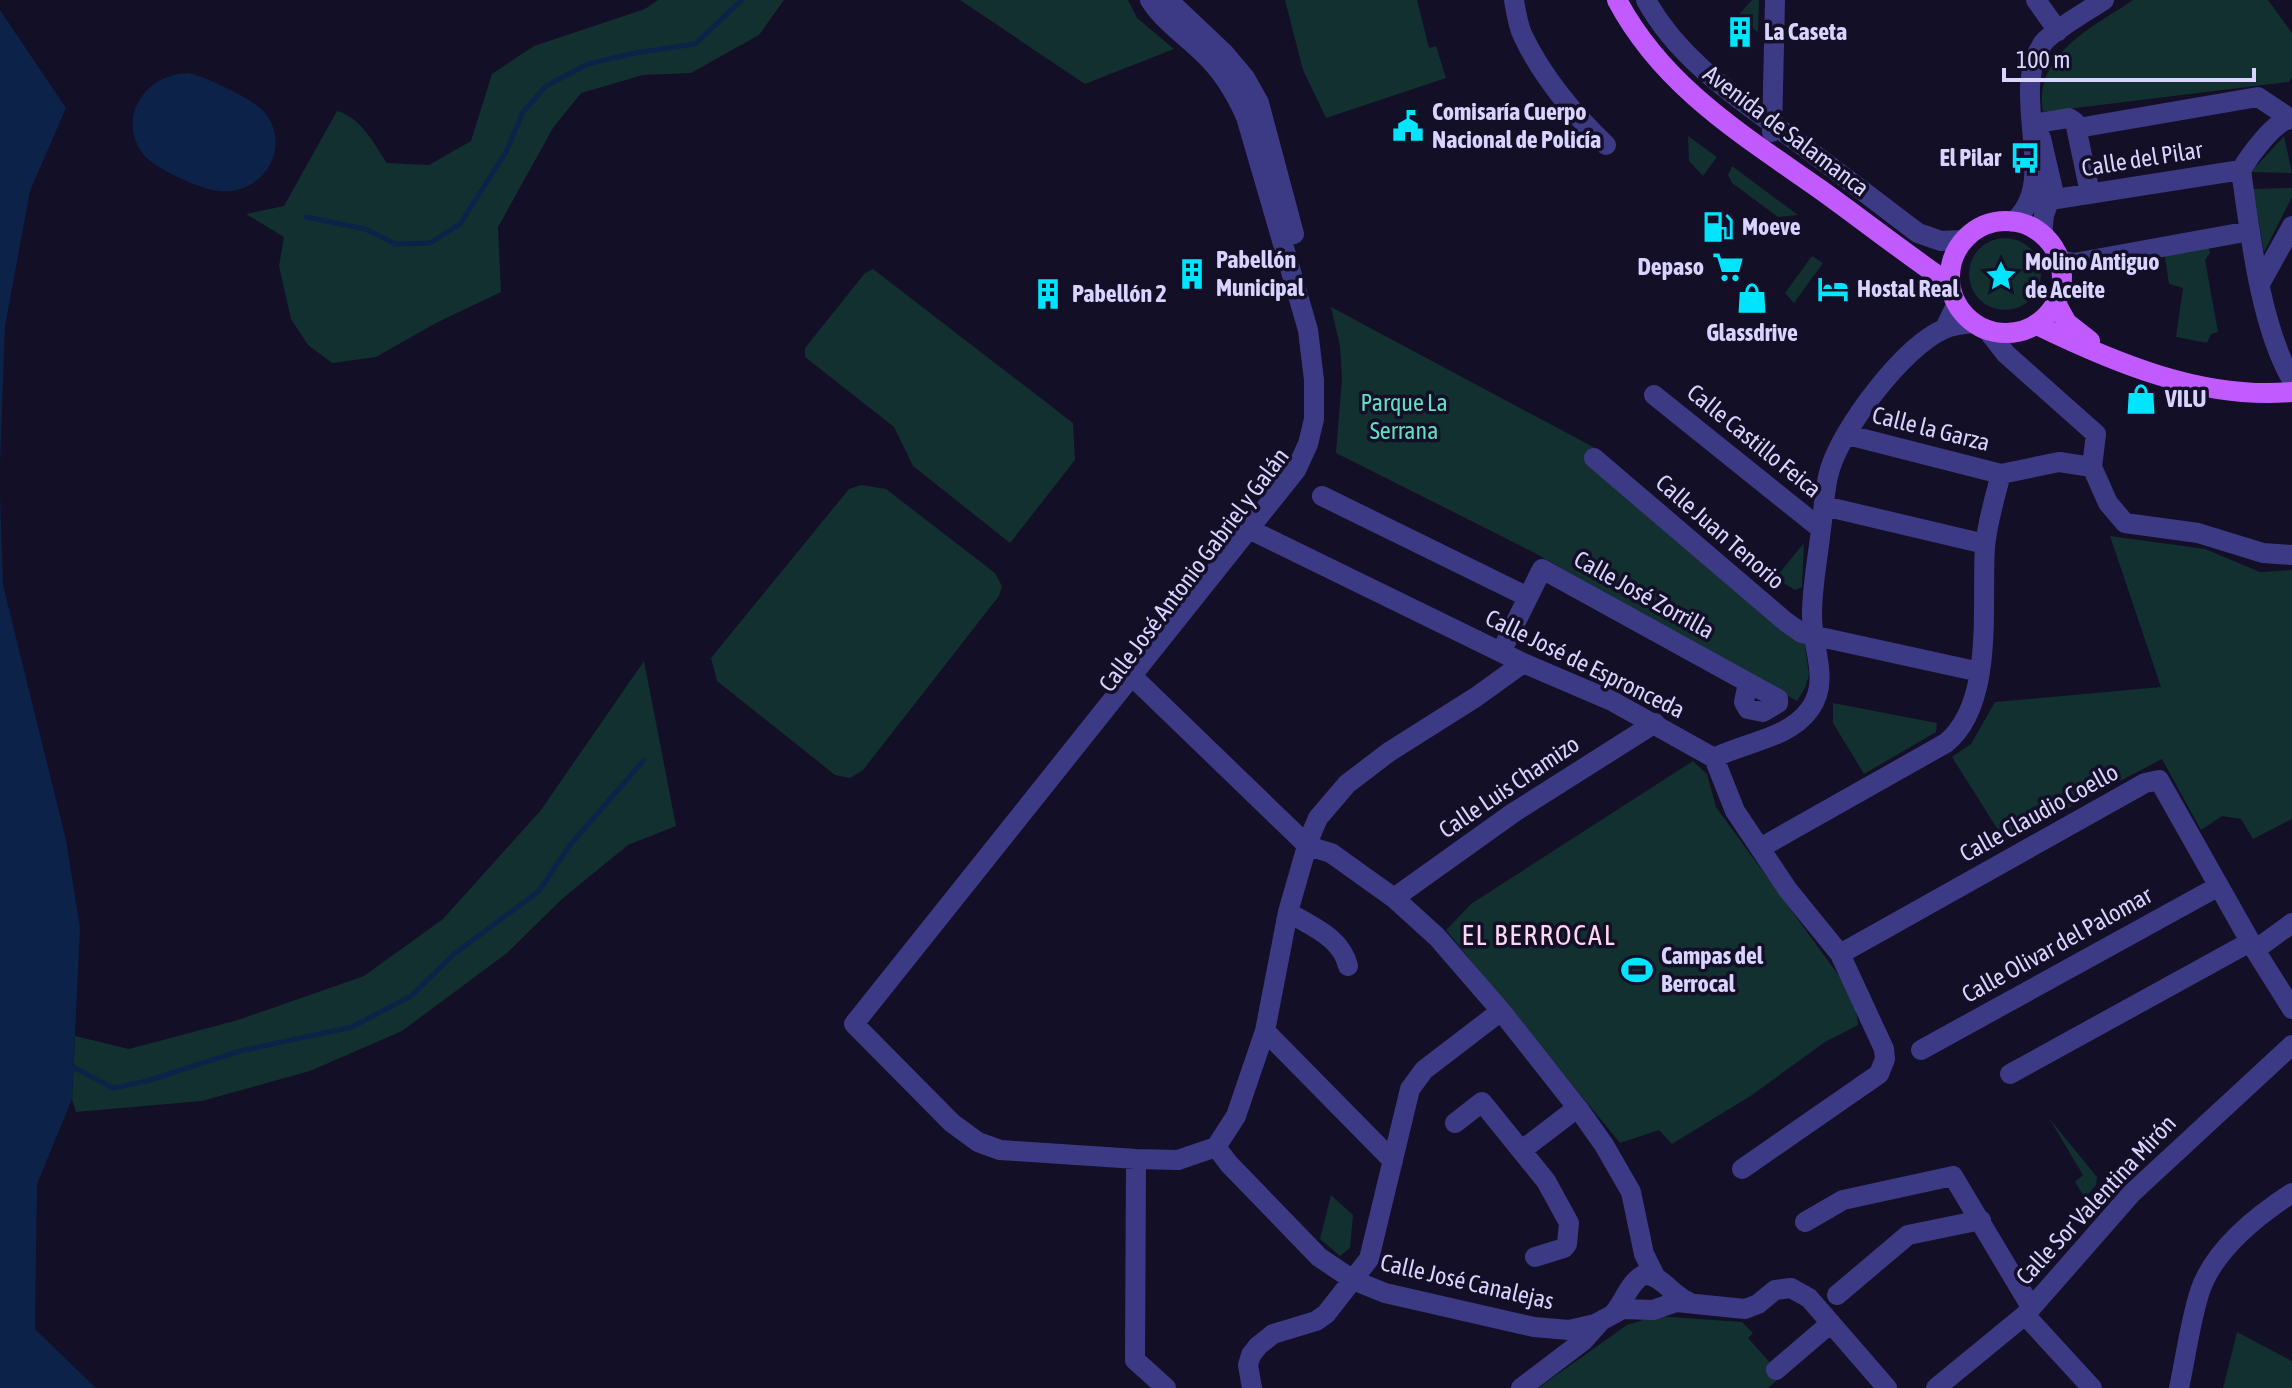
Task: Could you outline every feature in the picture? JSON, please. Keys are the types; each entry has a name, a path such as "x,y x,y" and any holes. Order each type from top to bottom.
{"main road":[{"name":"Avenida de Salamanca","path":"1617,0 1655,58 1687,92 1906,254 1954,294"},
{"path":"1906,254 1933,259 1959,247 1978,229 1995,223 2013,222 2028,226 2052,245 2060,260 2062,275 2056,303 2037,325 2020,332 1990,329 1954,294 1959,247"},
{"path":"2056,303 2067,323 2093,343 2164,367 2252,386 2292,382"},
{"path":"2037,325 2091,351 2143,370 2225,391 2292,392"}],"street":[{"path":"1514,0 1521,34 1551,82 1606,145"},
{"path":"1646,0 1659,24 1689,57 1773,124 1918,233 1959,247"},
{"path":"1771,156 1775,0"},
{"path":"2036,0 2058,31"},
{"path":"2013,222 2034,191 2029,92 2034,62 2044,41 2104,0"},
{"name":"Calle José Antonio Gabriel y Galán","path":"1136,1159 1000,1150 978,1142 952,1123 859,1029 1257,533 1307,469 1316,448 1325,416 1327,380 1324,354 1267,126 1245,78 1211,38 1164,1"},
{"name":"Calle José Antonio Gabriel y Galán","path":"1136,681 1296,470 1308,444 1314,419 1314,380 1308,330 1246,117 1236,94 1206,55 1181,33 1164,1"},
{"path":"2029,92 2053,190 2044,215 2042,235"},
{"path":"2078,128 2258,97 2292,119"},
{"path":"2038,123 2069,118 2075,122 2090,193"},
{"path":"2292,119 2283,119 2241,170 2250,231 2275,349 2292,382"},
{"name":"Calle del Pilar","path":"2050,200 2241,170"},
{"path":"2261,282 2292,226"},
{"path":"2060,260 2074,263 2250,231"},
{"path":"1945,328 1954,294"},
{"path":"1742,1169 1879,1074 1883,1067 1884,1049 1840,954 1788,890 1735,811 1714,758 1791,728 1811,708 1821,681 1811,617 1830,470 1839,449 1874,393 1896,367 1945,328 1990,329 2006,354 2096,434 2092,467 2108,503 2125,523 2198,533 2263,553 2292,555"},
{"name":"Calle Castillo Feica","path":"1654,395 1821,529"},
{"name":"Calle la Garza","path":"1848,435 2001,474"},
{"name":"Calle Juan Tenorio","path":"1594,458 1786,622 1802,633 1816,636"},
{"path":"1760,848 1957,735 1967,718 1980,672 1985,544 2001,474 2059,462 2092,467"},
{"path":"1322,496 1528,597"},
{"path":"1824,506 1985,544"},
{"name":"Calle José de Espronceda","path":"1257,533 1523,663 1612,701 1714,758"},
{"name":"Calle José Zorrilla","path":"1501,652 1542,569 1748,683"},
{"path":"1816,636 1980,672"},
{"path":"1166,1388 1135,1360 1136,1159 1178,1160 1216,1147 1236,1116 1265,1031 1288,912 1318,818 1347,784 1378,760 1523,663"},
{"path":"1136,681 1308,846 1331,853 1394,898 1437,937 1501,1011 1577,1108 1604,1145 1631,1192 1644,1254 1660,1281 1665,1298 1643,1302 1638,1278 1643,1275 1660,1281"},
{"name":"Calle Luis Chamizo","path":"1394,898 1513,813 1655,723"},
{"name":"Calle Claudio Coello","path":"1840,954 2145,783 2159,780 2252,946 2292,1009"},
{"path":"1277,816 1318,818"},
{"path":"1318,818 1331,853"},
{"name":"Calle Olivar del Palomar","path":"1921,1050 2219,886"},
{"path":"1288,912 1333,939 1344,952 1348,966"},
{"path":"2010,1074 2292,923"},
{"path":"1252,1388 1248,1365 1258,1346 1273,1334 1316,1321 1332,1307 1369,1259 1410,1089 1424,1070 1501,1011"},
{"path":"1265,1031 1393,1161"},
{"name":"Calle Sor Valentina Mirón","path":"1936,1388 2028,1311 2132,1193 2292,1045"},
{"path":"1455,1123 1482,1102 1546,1181 1569,1223 1565,1246 1535,1257"},
{"path":"1522,1150 1577,1108"},
{"name":"Calle José Canalejas","path":"1216,1147 1319,1257 1353,1280 1385,1293 1553,1330 1583,1328 1643,1302 1689,1302 1745,1309 1758,1304 1775,1290 1791,1288 1805,1294 1887,1388"},
{"path":"1805,1222 1843,1200 1953,1176 1981,1220 2028,1311 2092,1388"},
{"path":"2179,1388 2201,1288 2227,1246 2260,1214 2292,1193"},
{"path":"1837,1295 1908,1235 1981,1220"},
{"name":"Calle José Canalejas","path":"1660,1281 1678,1298 1689,1302"},
{"path":"1521,1388 1583,1341 1608,1316"},
{"path":"1776,1370 1831,1323"},
{"path":"1553,1330 1565,1340 1566,1347 1560,1358"}],"green space":[{"path":"658,0 784,0 759,35 691,73 643,75 581,93 553,128 498,227 501,292 436,323 376,357 332,363 308,345 291,319 279,266 284,237 246,214 284,206 337,111 360,125 387,163 429,165 471,141 492,74 534,46 645,9"},
{"path":"960,0 1128,0 1137,18 1174,49 1085,84"},
{"path":"1285,0 1417,0 1429,48 1436,46 1446,78 1326,118 1303,70"},
{"path":"1752,0 1759,0 1758,32 1737,17"},
{"path":"2133,0 2268,0 2292,33 2292,77 2289,82 2043,112 2042,92 2047,74 2057,59 2084,32"},
{"path":"1688,136 1717,157 1703,176 1689,161"},
{"path":"2284,136 2292,173 2251,172"},
{"path":"1732,166 1798,215 1778,217 1732,183 1728,175"},
{"path":"2292,188 2292,197 2264,252 2253,189"},
{"path":"2005,238 2025,244 2035,254 2041,274 2035,294 2025,304 2005,310 1985,304 1975,294 1969,274 1975,254 1985,244"},
{"path":"2208,244 2210,253 2205,260 2218,332 2211,334 2207,343 2176,337 2183,288 2169,284 2164,251"},
{"path":"1812,256 1823,263 1794,303 1785,293"},
{"path":"873,269 1073,423 1075,460 1010,543 913,466 894,427 805,357 805,348 865,273"},
{"name":"Parque La Serrana","path":"1331,307 1595,448 1777,603 1804,638 1809,675 1797,701 1533,552 1336,453 1342,378 1340,346"},
{"path":"861,485 886,489 995,573 1002,586 999,596 863,770 850,778 835,775 717,681 711,658 849,489"},
{"path":"2110,536 2205,549 2260,572 2292,570 2292,819 2253,839 2241,819 2222,816 2201,830 2162,759 2005,841 1952,757 1971,744 1995,702 2161,687"},
{"path":"1804,543 1802,587 1795,590 1775,578"},
{"path":"644,661 676,826 628,845 562,899 507,953 402,1031 310,1071 202,1101 76,1112 72,1099 75,1036 129,1049 238,1020 364,976 443,919 541,810"},
{"path":"1833,703 1937,723 1936,732 1864,774 1833,723"},
{"path":"1693,761 1707,774 1716,807 1845,984 1856,1009 1858,1025 1825,1042 1752,1095 1672,1144 1659,1130 1620,1143 1446,930 1471,904"},
{"path":"2049,1118 2097,1177 2096,1185 2085,1198 2075,1182 2083,1175"},
{"path":"1331,1195 1353,1215 1350,1248 1340,1256 1320,1239"},
{"path":"1656,1316 1742,1322 1753,1333 1748,1338 1782,1376 1768,1388 1538,1388 1627,1325"},
{"path":"2237,1332 2292,1361 2292,1388 2223,1388"}],"water":[{"path":"0,10 66,108 30,191 5,326 0,466"},
{"path":"189,73 251,101 265,113 273,127 276,141 269,167 248,186 234,191 219,191 190,183 148,160 135,140 134,112 148,89 160,80"},
{"path":"0,492 3,585 66,840 80,928 72,1099 37,1184 35,1329 96,1388 0,1388"}],"waterway":[{"path":"306,217 365,229 396,244 430,243 460,224 506,152 523,112 546,86 588,64 695,44 742,0"},
{"path":"73,1067 113,1088 147,1081 240,1051 352,1027 411,996 454,954 539,891 570,845 644,760"}],"place":[{"name":"La Caseta","path":"1740,32"},
{"name":"Comisaría Cuerpo Nacional de Policía","path":"1408,126"},
{"name":"El Pilar","path":"2025,158"},
{"name":"Moeve","path":"1718,227"},
{"name":"Depaso","path":"1728,267"},
{"name":"Pabellón Municipal","path":"1192,274"},
{"name":"Molino Antiguo de Aceite","path":"2001,276"},
{"name":"Hostal Real","path":"1833,289"},
{"name":"Pabellón 2","path":"1048,294"},
{"name":"Glassdrive","path":"1752,298"},
{"name":"VILU","path":"2141,399"},
{"name":"Campas del Berrocal","path":"1637,970"}],"district":[{"name":"EL BERROCAL","path":"1539,935"}]}
